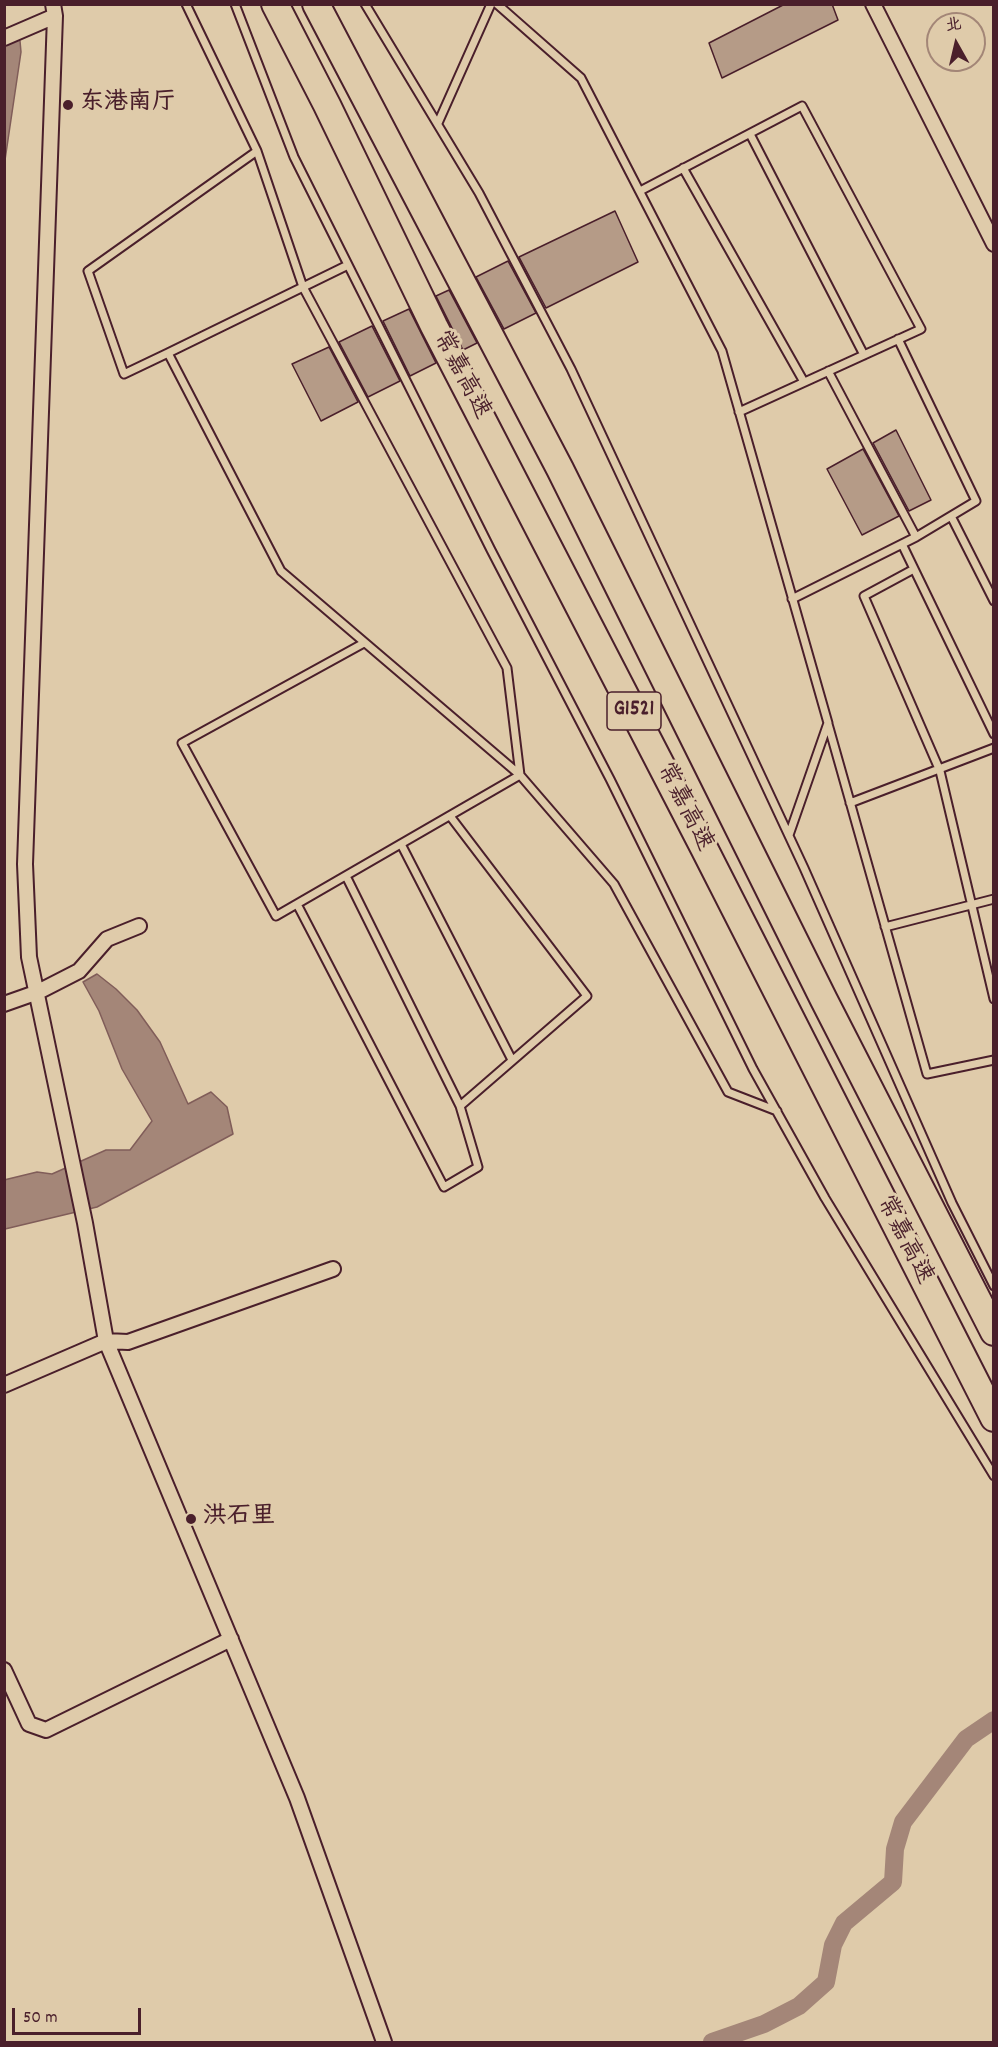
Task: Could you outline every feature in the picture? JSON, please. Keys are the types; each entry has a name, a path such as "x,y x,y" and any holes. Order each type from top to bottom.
{"highway":[{"name":"常嘉高速","path":"275,4 327,105 434,326 693,827 993,1418"},
{"name":"常嘉高速","path":"316,4 560,469 824,1000 993,1332"}],"street":[{"path":"873,4 993,244"},
{"path":"4,38 54,10"},
{"path":"54,10 25,864 29,957 86,1223 106,1341 297,1798 384,2043"},
{"path":"4,1004 38,992 79,971 107,939 139,926"},
{"path":"4,1385 106,1341 128,1342 333,1269"},
{"path":"4,1670 29,1724 46,1730 231,1639"}],"lane":[{"path":"186,4 257,151 303,287 507,668 520,775"},
{"path":"235,4 294,157 777,1111 825,1198 993,1476"},
{"path":"365,4 479,193 571,369 789,835 947,1192 993,1286"},
{"path":"438,123 491,4"},
{"path":"497,4 581,78 722,351 927,1074 993,1060"},
{"path":"640,191 802,106 921,329 739,411"},
{"path":"750,134 864,355"},
{"path":"257,151 88,271 124,375 348,265"},
{"path":"683,168 804,382"},
{"path":"792,599 916,537 976,501 898,339"},
{"path":"168,353 281,571 520,775 614,884 728,1092 777,1111"},
{"path":"828,371 916,537"},
{"path":"951,516 993,601"},
{"path":"902,544 993,734"},
{"path":"914,569 864,596 940,771 993,999"},
{"path":"364,643 182,743 276,916 520,775"},
{"path":"789,835 828,723"},
{"path":"850,803 940,771 993,748"},
{"path":"450,816 587,996 459,1106"},
{"path":"401,844 512,1060"},
{"path":"297,904 444,1187 478,1167 459,1106 346,876"},
{"path":"885,927 993,899"}],"shaded area":[{"path":"13,36 20,41 21,52 5,160 5,40"},
{"path":"97,974 137,1010 160,1042 188,1104 211,1092 227,1107 233,1134 97,1207 5,1229 4,1180 37,1172 52,1174 106,1150 130,1150 152,1121 122,1069 99,1011 83,982"}],"building":[{"path":"785,4 832,4 838,20 722,78 709,43"},
{"path":"615,211 638,262 546,308 519,257"},
{"path":"508,261 536,313 504,329 476,277"},
{"path":"449,290 477,343 463,350 436,296"},
{"path":"409,309 436,363 410,376 383,321"},
{"path":"372,326 400,381 368,397 339,342"},
{"path":"329,347 358,402 321,421 292,364"},
{"path":"896,430 931,500 909,511 873,443"},
{"path":"863,449 899,516 862,535 827,469"}],"waterway":[{"path":"712,2042 764,2024 799,2006 826,1982 833,1945 844,1923 893,1882 895,1849 903,1822 966,1739 994,1720"}],"place":[{"name":"东港南厅","path":"68,105"},
{"name":"洪石里","path":"191,1519"}]}
